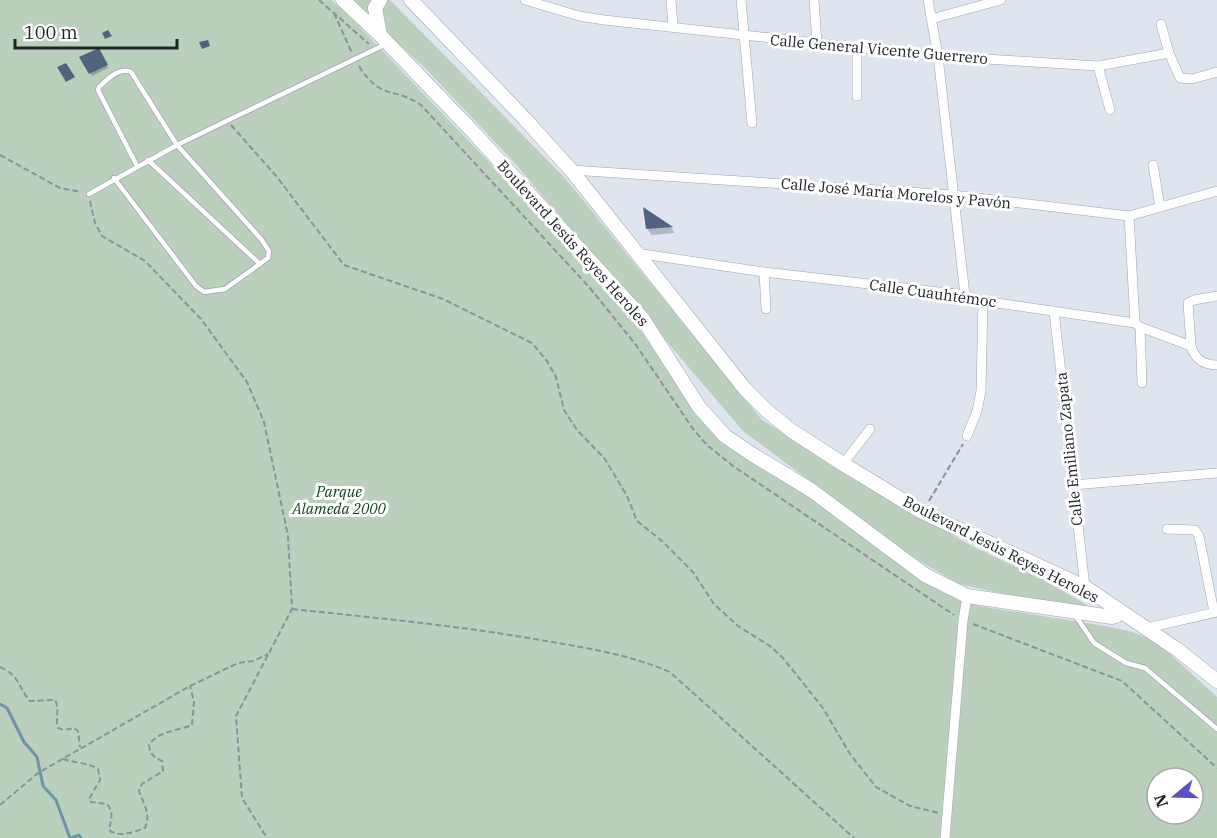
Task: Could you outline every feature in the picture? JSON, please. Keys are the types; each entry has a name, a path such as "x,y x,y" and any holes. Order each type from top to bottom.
{"main road":[{"name":"Boulevard Jesús Reyes Heroles","path":"343,0 384,39 550,214 643,319 699,407 717,428 750,453 835,507 925,575 967,596 1112,617 1116,616 1119,611"},
{"path":"380,0 375,8 384,39"},
{"name":"Boulevard Jesús Reyes Heroles","path":"411,0 571,170 745,389 767,411 792,431 922,512 1085,587 1147,628 1217,681"}],"street":[{"name":"Calle General Vicente Guerrero","path":"525,0 579,16 604,20 938,56 1098,66 1169,52"},
{"path":"671,0 673,27"},
{"path":"741,0 752,123"},
{"path":"814,0 817,43"},
{"path":"928,0 938,56 965,295"},
{"path":"931,19 1001,0"},
{"path":"1161,24 1179,77 1192,79 1217,72"},
{"path":"857,48 857,96"},
{"path":"1098,66 1110,111"},
{"path":"1153,165 1160,207"},
{"name":"Calle José María Morelos y Pavón","path":"571,170 953,195 1129,216 1217,191"},
{"path":"1129,216 1142,383"},
{"name":"Calle Cuauhtémoc","path":"636,253 764,272 965,295 983,301 1138,325 1191,346 1198,360 1209,365 1217,365"},
{"path":"764,272 766,309"},
{"path":"1191,346 1187,304 1194,300 1217,296"},
{"path":"967,436 979,401 983,301"},
{"name":"Calle Emiliano Zapata","path":"1054,311 1085,587"},
{"path":"843,464 870,429"},
{"path":"1073,485 1217,472"},
{"path":"1147,628 1216,612 1197,533 1195,530 1167,529"},
{"path":"945,838 967,596"}],"lane":[{"path":"89,194 114,178 177,145 375,49 384,39"},
{"path":"114,178 196,286 204,292 225,289 268,258 269,250 261,239 177,145 131,72 127,70 118,72 98,90 137,166"},
{"path":"148,160 260,264"},
{"path":"1072,610 1094,643 1126,663 1145,668 1217,729"}],"path":[{"path":"319,0 375,49"},
{"path":"334,13 355,59 375,87 411,99 421,105 514,204 590,288 636,345 686,420 707,445 733,466 963,621 1122,681 1217,768"},
{"path":"227,121 277,177 344,265 443,299 532,343 547,361 556,377 564,410 577,430 605,459 627,496 637,521 693,572 714,603 738,626 770,646 783,658 823,708 850,754 876,786 910,806 947,816"},
{"path":"0,155 60,188 89,194 95,223 102,236 145,261 201,319 247,382 264,422 288,536 292,609 236,716 242,798 267,838"},
{"path":"922,512 967,436"},
{"path":"292,609 480,629 579,646 653,664 670,672 854,838"},
{"path":"0,805 38,773 190,686 238,663 254,661 268,654"},
{"path":"0,667 18,679 24,695 30,701 55,700 58,706 56,723 58,728 64,730 74,728 78,731 80,748"},
{"path":"63,759 91,765 98,769 100,780 91,794 91,802 107,804 112,814 109,830 123,836 145,828 149,820 148,813 139,792 142,784 163,771 162,761 150,754 148,745 160,735 192,725 194,702 190,686"}],"green space":[{"name":"Parque Alameda 2000","path":"0,0 332,0 492,165 629,314 712,433 832,507 914,575 979,606 1133,632 1157,642 1217,697 1217,838 0,838"},
{"path":"351,0 390,0 565,178 762,420 968,544 1042,579 1092,608 1021,598 959,584 906,553 743,431 511,159 425,68"}],"building":[{"path":"108,30 112,36 105,39 102,33"},
{"path":"208,40 210,46 202,49 199,42"},
{"path":"99,48 108,65 89,74 79,57"},
{"path":"66,63 75,77 66,82 57,67"},
{"path":"643,207 673,227 646,229"}],"waterway":[{"path":"0,704 7,708 24,742 37,757 43,786 56,800 70,838"},
{"path":"71,838 79,835 81,838"}]}
